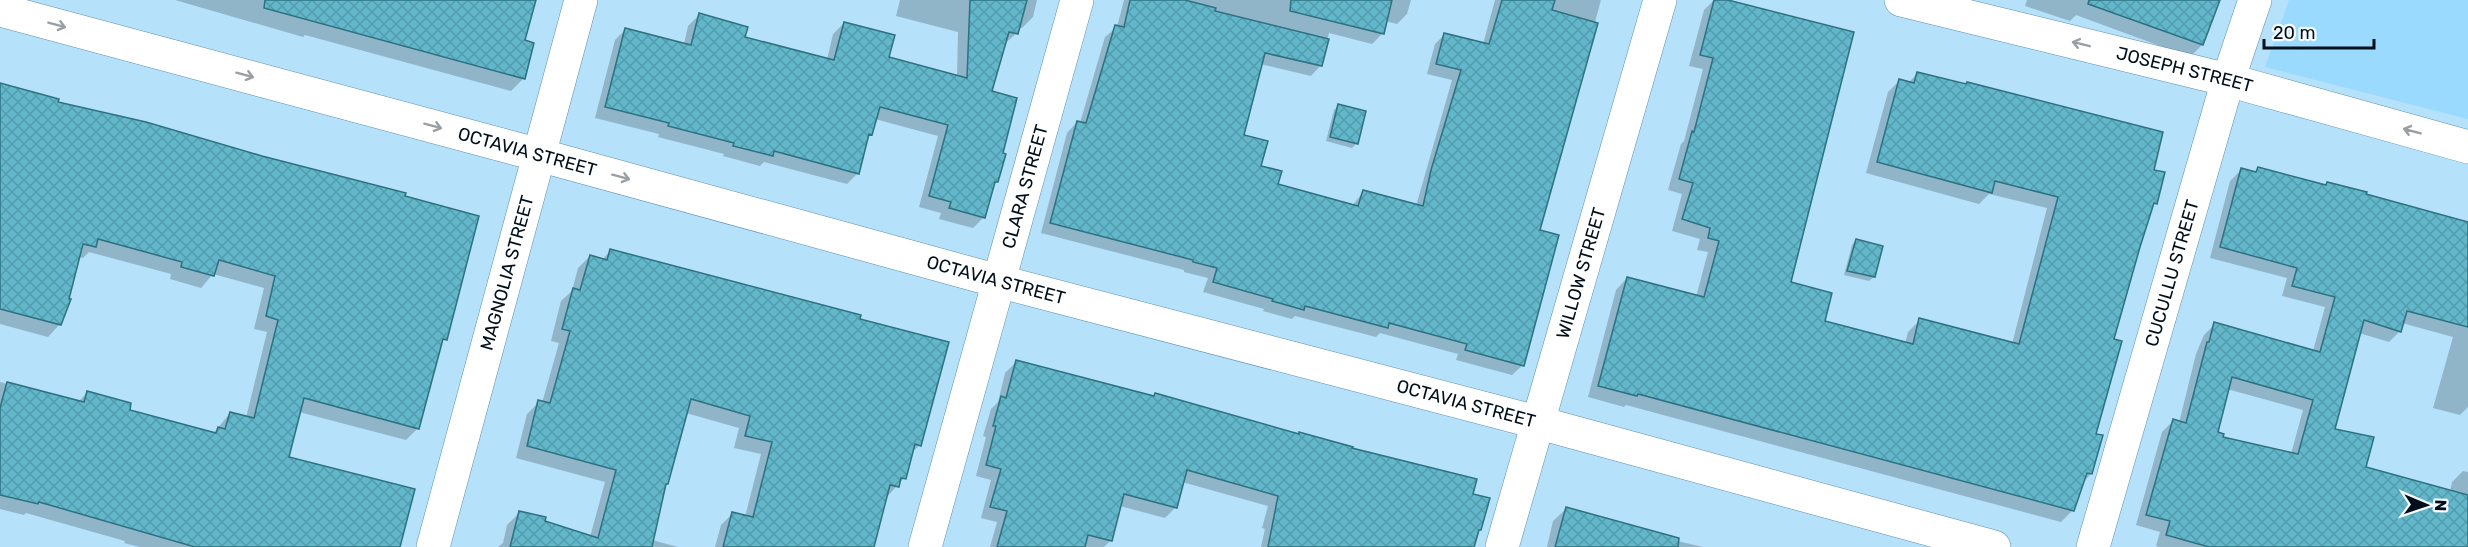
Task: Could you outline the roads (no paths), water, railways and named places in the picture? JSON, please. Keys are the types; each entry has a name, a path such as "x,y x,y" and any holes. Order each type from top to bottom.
{"street":[{"name":"MAGNOLIA STREET","path":"433,547 581,0"},
{"name":"CLARA STREET","path":"925,547 1077,0"},
{"name":"WILLOW STREET","path":"1502,547 1536,422 1660,0"},
{"name":"JOSEPH STREET","path":"1901,0 2228,80 2468,147"},
{"name":"CUCULLU STREET","path":"2093,547 2228,80 2255,0"},
{"name":"OCTAVIA STREET","path":"0,10 539,154 998,281 1536,422 1994,547"}]}
